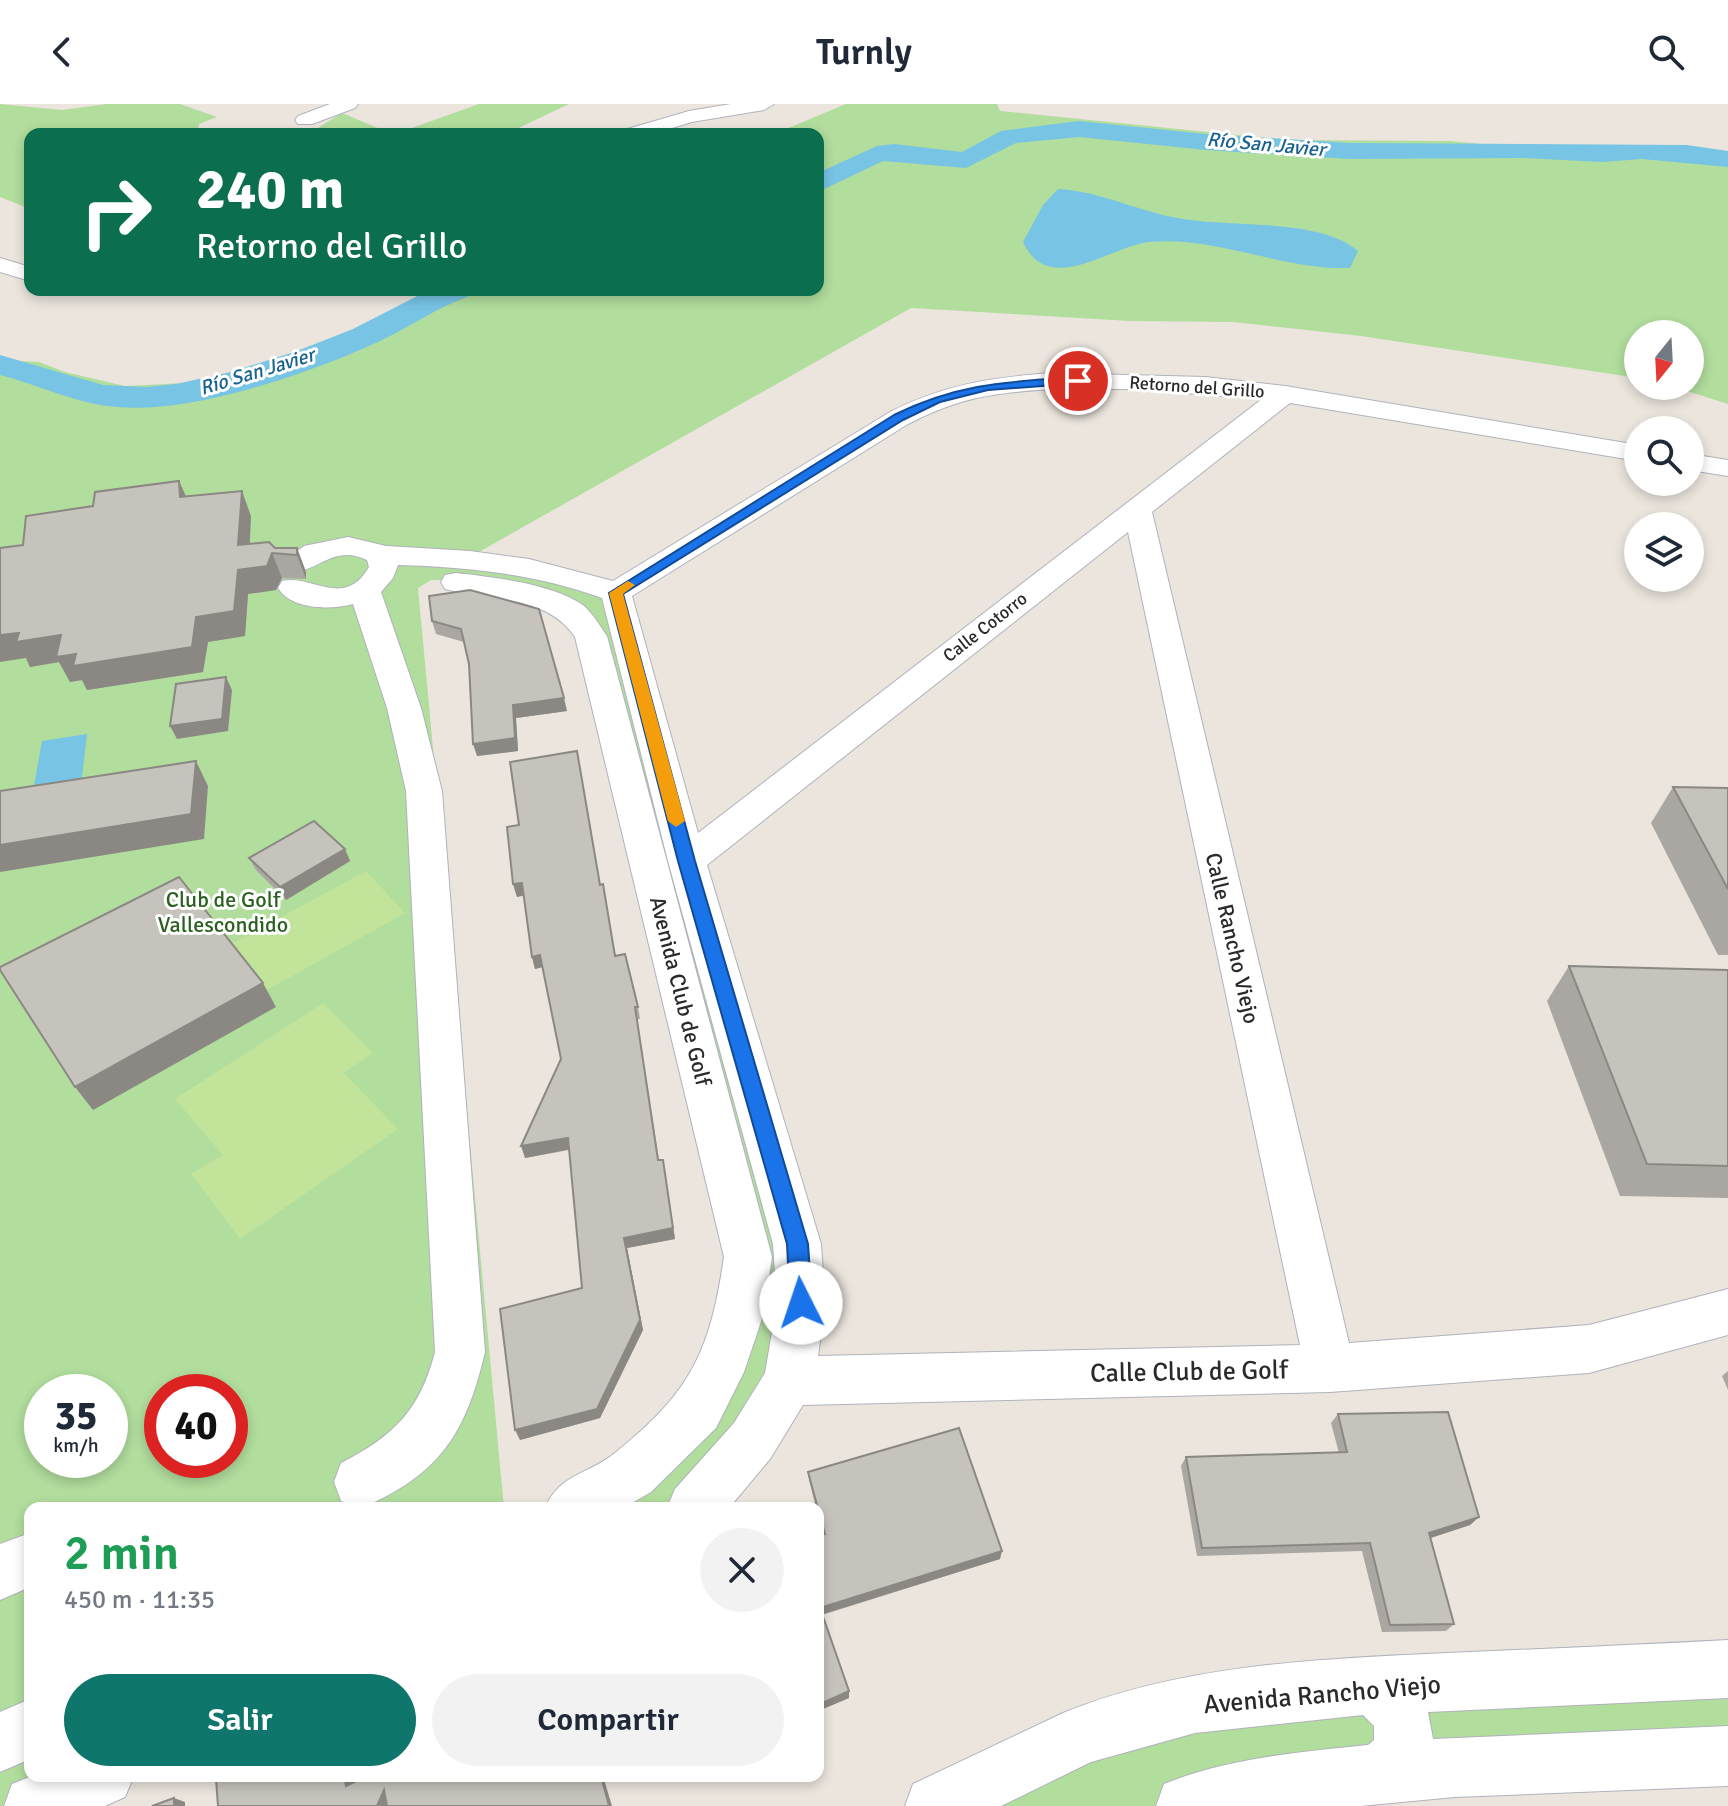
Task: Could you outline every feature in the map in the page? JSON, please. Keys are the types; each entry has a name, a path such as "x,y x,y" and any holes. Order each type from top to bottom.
{"street":[{"path":"305,120 348,104"},
{"path":"651,128 689,117 764,104"},
{"path":"0,265 24,272"},
{"name":"Retorno del Grillo","path":"590,602 899,418 936,399 988,386 1051,381 1205,385 1285,394 1624,451"},
{"name":"Calle Cotorro","path":"687,861 1285,394"},
{"path":"1704,464 1728,468"},
{"name":"Calle Rancho Viejo","path":"1137,508 1330,1368"},
{"path":"360,1482 395,1464 425,1433 449,1396 460,1352 424,791 373,575 357,546 341,545 310,554 294,576 303,595 324,598 349,596 373,575 482,584 590,602"},
{"name":"Avenida Club de Golf","path":"590,602 687,861 797,1244 801,1303 789,1381 752,1441 699,1502"},
{"name":"Avenida Club de Golf","path":"582,1502 632,1473 698,1410 719,1372 740,1313 748,1257 591,636 590,602"},
{"path":"748,1257 797,1244"},
{"name":"Calle Club de Golf","path":"789,1381 1330,1368 1589,1349 1728,1312"},
{"path":"0,1572 24,1562"},
{"name":"Avenida Rancho Viejo","path":"935,1806 1084,1734 1195,1704 1364,1686 1728,1669"},
{"path":"1364,1686 1388,1697 1399,1710 1403,1728 1403,1747 1397,1759 1369,1783"},
{"path":"0,1742 24,1732"},
{"path":"1186,1806 1252,1789 1728,1756"},
{"path":"34,1806 90,1782"}],"green space":[{"path":"0,104 62,110 107,104 180,104 217,117 199,124 198,128 24,128 24,207 0,197"},
{"path":"479,104 569,104 519,128 412,128"},
{"name":"Club de Golf Vallescondido","path":"846,104 997,104 1000,111 1286,140 1449,141 1526,148 1662,145 1728,152 1728,404 1704,396 1704,320 1624,320 1624,376 1361,336 1233,322 1130,321 911,308 470,557 616,593 797,1244 789,1381 698,1502 582,1502 632,1473 740,1313 572,612 443,580 431,580 418,588 503,1502 24,1502 24,1782 90,1782 34,1806 0,1806 0,360 39,362 65,372 125,386 203,382 296,354 362,327 425,296 824,296 824,128 788,128"},
{"path":"342,113 378,128 318,128"},
{"path":"366,871 405,913 262,993 226,947"},
{"path":"323,1003 373,1053 344,1073 398,1129 240,1239 191,1174 223,1155 175,1099"},
{"path":"1728,1669 1728,1756 1361,1773 1367,1806 935,1806 1084,1734"}],"water":[{"path":"1058,189 1087,193 1172,217 1295,228 1340,240 1358,251 1350,268 1324,267 1200,244 1149,242 1081,264 1064,268 1048,266 1034,258 1023,242 1043,205"},
{"path":"87,734 80,794 31,802 42,741"}],"building":[{"path":"179,481 180,497 242,491 238,545 269,542 275,548 297,548 297,555 272,553 267,566 238,570 234,611 196,617 192,647 73,666 76,654 56,657 61,635 16,642 19,633 0,635 0,548 23,545 26,516 93,506 95,492"},
{"path":"470,590 539,609 564,698 513,705 515,738 473,744 469,664 461,629 432,621 429,596"},
{"path":"226,677 222,719 170,726 176,684"},
{"path":"577,751 615,956 625,954 638,1007 635,1007 658,1160 663,1160 673,1228 624,1238 640,1320 597,1409 515,1430 500,1309 582,1288 568,1138 521,1146 561,1059 540,955 532,957 522,883 513,884 507,827 519,825 510,762"},
{"path":"196,761 191,814 0,845 0,791"},
{"path":"1673,787 1728,788 1728,889"},
{"path":"314,821 345,849 280,887 249,858"},
{"path":"179,877 263,983 75,1087 0,967"},
{"path":"1569,966 1728,970 1728,1166 1647,1164"},
{"path":"1448,1412 1479,1517 1429,1533 1454,1624 1390,1625 1370,1543 1202,1548 1186,1457 1347,1452 1338,1414"},
{"path":"959,1428 1002,1551 824,1607 824,1502 816,1502 808,1472"},
{"path":"824,1619 849,1691 824,1702"},
{"path":"216,1782 345,1782 346,1786 354,1782 603,1782 609,1806 387,1806 384,1790 377,1806 218,1806"},
{"path":"174,1798 174,1806 152,1806"}],"waterway":[{"name":"Río San Javier","path":"824,181 877,154 894,152 966,160 1010,136 1079,129 1206,142 1350,151 1523,150 1602,154 1642,151 1728,159"},
{"name":"Río San Javier","path":"0,365 103,395 146,397 176,394 243,379 309,358 364,336 442,296"}],"slow traffic":[{"path":"628,585 616,593 676,821"}],"route":[{"path":"801,1303 797,1244 687,861 616,593 899,418 936,399 988,386 1078,381"}]}
